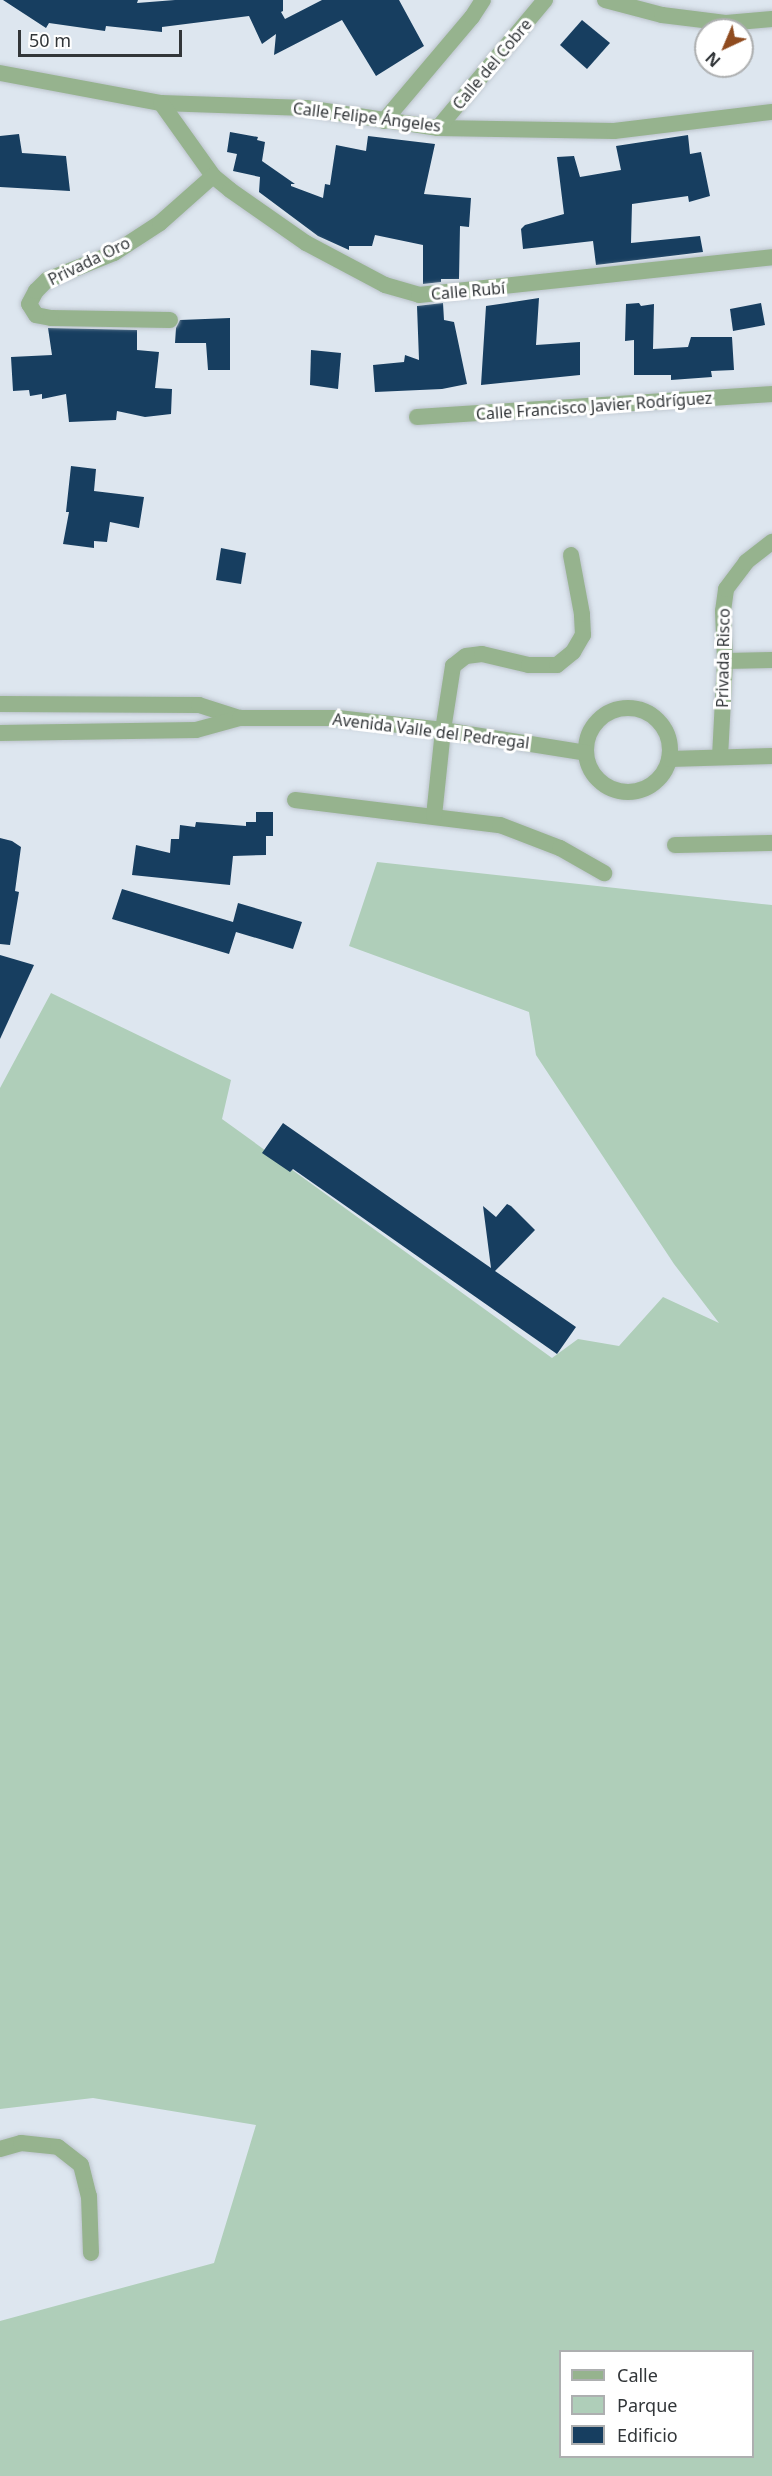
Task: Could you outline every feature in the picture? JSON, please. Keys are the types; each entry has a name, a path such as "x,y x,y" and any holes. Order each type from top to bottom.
{"street":[{"path":"384,121 472,17 483,0"},
{"name":"Calle del Cobre","path":"438,128 545,0"},
{"path":"605,0 663,15 726,23 772,19"},
{"name":"Calle Felipe Ángeles","path":"0,73 161,103 306,108 438,128 614,131 772,112"},
{"name":"Calle Rubí","path":"161,103 213,176 306,243 385,285 419,295 772,257"},
{"name":"Privada Oro","path":"170,320 51,318 36,315 29,304 36,291 46,280 114,253 160,223 213,176"},
{"name":"Calle Francisco Javier Rodríguez","path":"417,417 772,394"},
{"name":"Privada Risco","path":"720,758 725,661 723,611 726,589 746,562 772,542"},
{"path":"434,816 443,730 453,666 466,656 482,654 529,665 558,665 573,652 583,635 582,614 571,555"},
{"path":"725,661 772,660"},
{"name":"Avenida Valle del Pedregal","path":"0,704 199,705 240,718"},
{"path":"93,704 94,732"},
{"path":"631,708 653,717 661,725 670,747 669,759 657,780 648,787 625,792 613,789 598,779 588,764 586,753 586,741 598,720 608,713 631,708"},
{"name":"Avenida Valle del Pedregal","path":"0,733 196,730 240,718 338,718 443,730 586,753"},
{"path":"669,759 772,756"},
{"path":"295,800 500,825 560,848 604,873"},
{"path":"675,845 772,843"},
{"path":"0,2149 21,2143 58,2147 81,2165 89,2196 91,2253"}],"green space":[{"path":"377,862 772,905 772,2476 0,2476 0,2321 214,2263 256,2125 93,2098 0,2109 0,1088 51,993 231,1080 222,1119 552,1358 578,1339 619,1346 663,1297 719,1323 674,1264 536,1055 529,1012 349,946"}],"building":[{"path":"3,0 138,0 137,3 175,0 283,0 283,11 281,12 285,19 322,0 399,0 424,46 376,76 342,20 274,55 276,34 262,44 249,16 162,27 162,32 106,26 105,31 49,23 46,28"},
{"path":"582,20 610,43 587,69 560,45"},
{"path":"230,132 258,137 257,140 265,142 262,161 295,184 291,186 323,198 325,184 330,185 336,145 366,151 368,136 435,144 424,194 471,198 469,227 460,226 459,279 441,279 441,282 423,284 423,245 375,235 372,246 349,246 349,250 318,236 259,192 260,177 233,171 237,154 227,152"},
{"path":"19,134 22,153 66,156 70,191 0,187 0,136"},
{"path":"688,135 690,154 701,152 710,196 689,202 688,196 632,204 631,243 700,236 703,252 596,265 593,241 523,249 521,229 525,225 564,214 557,157 574,156 580,177 621,170 616,146"},
{"path":"539,298 536,345 580,342 580,375 481,385 486,306"},
{"path":"443,303 444,320 454,322 467,384 442,389 375,392 373,365 404,362 405,355 419,360 417,306"},
{"path":"639,303 641,306 654,304 653,349 688,347 691,337 732,337 734,370 711,371 712,377 671,380 671,375 634,375 634,340 625,341 626,304"},
{"path":"761,303 765,325 733,331 730,309"},
{"path":"230,318 230,370 208,370 206,343 175,343 176,328 180,320"},
{"path":"48,328 137,330 137,350 159,352 155,388 172,389 171,414 145,417 117,411 116,420 69,422 66,394 42,399 42,394 30,396 29,390 13,391 11,357 52,355"},
{"path":"311,350 341,353 338,389 310,385"},
{"path":"71,466 96,469 94,491 144,497 139,528 110,522 107,542 94,541 94,548 63,544 69,512 66,512"},
{"path":"221,548 246,553 241,584 216,580"},
{"path":"256,812 273,812 273,836 266,836 266,855 233,856 230,885 132,875 136,845 170,853 171,839 179,839 180,825 195,827 196,822 246,826 246,822 256,822"},
{"path":"0,838 12,841 21,847 15,891 19,892 10,945 0,944"},
{"path":"122,889 233,922 238,903 302,922 293,949 236,932 229,954 112,919"},
{"path":"0,955 34,965 0,1039"},
{"path":"283,1123 491,1268 483,1206 496,1217 507,1204 511,1206 535,1230 495,1271 576,1327 557,1354 293,1169 290,1172 262,1153"}]}
